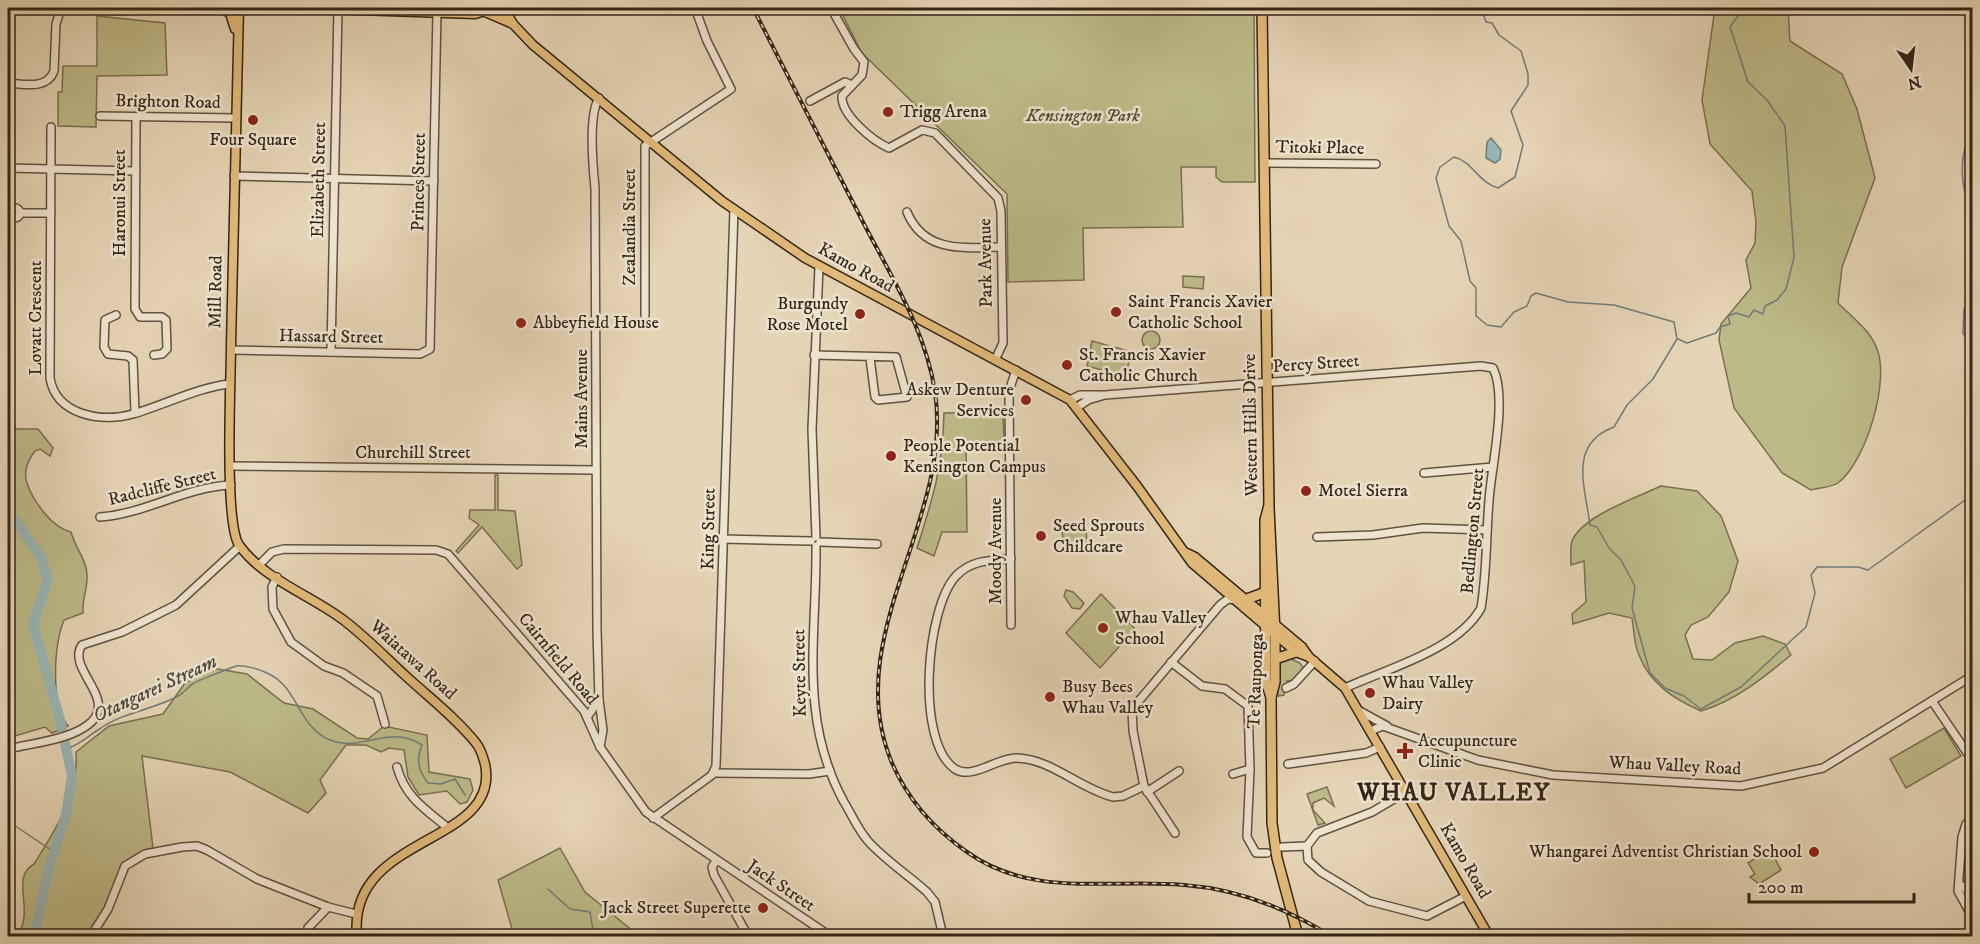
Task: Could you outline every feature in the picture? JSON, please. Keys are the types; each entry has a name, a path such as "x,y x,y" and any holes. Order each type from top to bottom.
{"highway":[{"name":"Western Hills Drive","path":"1262,8 1269,505 1265,520 1266,592 1270,624 1266,682 1271,697"},
{"name":"Te Rauponga","path":"1269,505 1272,520 1270,624 1275,659 1271,697 1270,786 1277,870 1293,936"},
{"path":"1247,599 1266,592"},
{"path":"1275,659 1296,651"},
{"name":"Te Rauponga","path":"1277,858 1298,936"}],"main road":[{"path":"81,8 118,10 187,8"},
{"name":"Mill Road","path":"220,8 232,16 238,38"},
{"name":"Mill Road","path":"238,8 230,466 234,533 240,546"},
{"path":"299,8 485,12 513,24"},
{"path":"485,12 494,8"},
{"name":"Kamo Road","path":"504,8 513,24 533,45 734,209 819,267 1070,400 1187,553 1192,563 1236,600 1302,647 1345,688 1489,936"},
{"name":"Waiatawa Road","path":"240,546 259,565 346,622 478,745 486,767 484,790 468,815 385,866 370,883 357,914"},
{"name":"Kamo Road","path":"1187,553 1247,599 1296,651 1312,659"},
{"path":"357,914 357,936"}],"street":[{"path":"8,83 43,84 51,78 54,71 59,8"},
{"name":"Elizabeth Street","path":"331,352 338,8"},
{"path":"650,141 693,116 731,89 707,40 695,8"},
{"name":"Park Avenue","path":"831,8 864,62 862,75 842,96 845,110 880,144 889,148 928,129 935,133 990,187 998,198 1001,211 1003,343 995,360"},
{"name":"Princes Street","path":"428,351 431,344 437,12"},
{"path":"810,100 845,82 852,85"},
{"name":"Mains Avenue","path":"599,98 593,114 592,174 595,188 600,747"},
{"name":"Brighton Road","path":"100,116 235,118"},
{"name":"Haronui Street","path":"136,117 136,316 162,317 167,323 167,349 162,354 154,355"},
{"name":"Lovatt Crescent","path":"51,127 50,378 52,387 61,402 77,412 92,415 135,413 230,384"},
{"name":"Zealandia Street","path":"645,315 644,149 650,141"},
{"name":"Titoki Place","path":"1264,163 1376,164"},
{"path":"8,168 136,171"},
{"path":"234,176 434,181"},
{"name":"King Street","path":"713,773 717,763 720,698 718,683 734,209"},
{"path":"907,212 918,231 940,245 957,248 1001,247"},
{"path":"20,213 51,213"},
{"name":"Keyte Street","path":"819,267 812,429 816,541 813,702 821,745 830,771 867,840 927,892 935,902 943,936"},
{"path":"116,315 105,320 104,347 108,354 128,356 134,360 135,413"},
{"name":"Hassard Street","path":"231,350 420,354 428,351"},
{"path":"814,356 896,357 907,397 878,400 875,397 870,358"},
{"name":"Percy Street","path":"1070,400 1080,395 1105,395 1481,366 1493,368"},
{"name":"Bedlington Street","path":"1345,688 1440,646 1478,614 1483,598 1498,417 1493,368"},
{"name":"Moody Avenue","path":"1011,625 1009,391 1016,370"},
{"name":"Percy Street","path":"1076,408 1088,400 1105,395"},
{"name":"Churchill Street","path":"230,466 596,470"},
{"path":"1424,473 1493,467"},
{"name":"Radcliffe Street","path":"100,517 124,516 186,494 231,485"},
{"path":"1317,537 1373,535 1423,528 1487,530"},
{"path":"723,539 877,544"},
{"path":"8,749 71,734 91,721 99,706 97,694 79,660 78,653 82,645 90,640 122,632 176,605 240,546"},
{"name":"Cairnfield Road","path":"259,565 270,553 279,550 444,552 588,716 600,747 635,799 653,818 716,861"},
{"path":"1011,559 980,562 961,571 948,588 939,611 931,647 929,689 932,725 947,760 958,771 969,772 1000,761 1023,759 1113,797 1145,789 1179,771"},
{"path":"276,577 272,587 273,609 291,642 324,666 343,673 377,696 385,724"},
{"path":"1220,605 1223,598 1222,588"},
{"path":"1175,833 1145,789 1132,731 1132,709 1220,605 1228,599 1236,600"},
{"path":"1286,688 1294,684 1312,659"},
{"path":"1171,662 1206,688 1226,689 1245,702 1249,710 1250,769 1247,837 1254,851 1264,854"},
{"name":"Whau Valley Road","path":"1358,710 1392,728 1478,760 1553,775 1741,786 1823,768 1972,676"},
{"path":"1932,701 1972,760"},
{"path":"588,716 600,704"},
{"name":"Whau Valley Road","path":"1370,730 1379,726 1392,728"},
{"path":"1288,764 1366,753 1380,747"},
{"path":"397,767 402,784 409,795 448,828"},
{"path":"1233,774 1250,769"},
{"path":"653,818 713,773 809,774 830,771"},
{"path":"1406,792 1372,812 1317,833 1307,846 1306,854 1311,865 1371,902 1427,916 1466,896"},
{"path":"1972,820 1965,824 1962,837 1958,891 1969,911 1972,910"},
{"path":"91,936 108,909 125,866 145,854 182,847 197,846 257,879 328,906 357,914"},
{"path":"1282,847 1307,846"},
{"path":"716,861 712,867 714,874 748,936"},
{"name":"Jack Street","path":"716,861 830,936"},
{"path":"1959,884 1965,888 1972,900"},
{"path":"307,936 308,928 328,906"}],"green space":[{"name":"Kensington Park","path":"853,8 1254,8 1255,182 1222,182 1216,177 1216,167 1181,167 1183,227 1083,228 1084,280 1008,282 1007,194 862,53 842,14"},
{"path":"1715,8 1788,8 1790,41 1842,74 1857,109 1875,178 1842,267 1838,303 1866,330 1877,349 1880,363 1878,400 1866,440 1848,473 1838,483 1811,490 1782,473 1734,408 1719,340 1721,324 1751,288 1746,260 1755,243 1756,222 1752,191 1710,144 1702,100"},
{"path":"97,16 165,23 167,75 97,76 96,127 58,126 58,92 62,92 63,66 97,66"},
{"path":"1183,276 1204,277 1203,289 1183,287"},
{"path":"1147,331 1155,331 1160,336 1158,347 1147,349 1142,344 1142,336"},
{"path":"1092,341 1132,352 1125,376 1087,366"},
{"path":"1003,412 1004,442 966,444 967,532 942,532 934,556 917,548 936,482 942,449 944,413"},
{"path":"8,414 16,429 38,429 53,448 50,456 40,449 35,451 27,466 27,483 44,513 57,525 71,532 83,560 87,578 83,613 64,620 56,659 58,704 68,726 52,733 45,727 8,738"},
{"path":"495,475 498,475 498,510 515,511 522,565 517,569 482,527 458,553 456,551 479,525 469,518 470,510 495,510"},
{"path":"1661,486 1697,491 1721,516 1738,561 1729,592 1708,617 1691,625 1685,635 1693,659 1712,660 1735,643 1763,636 1785,644 1791,655 1737,695 1701,711 1672,696 1650,674 1637,651 1632,618 1609,613 1573,624 1572,614 1586,602 1584,561 1571,565 1572,541 1587,523 1598,516"},
{"path":"1086,530 1087,542 1083,545 1069,543 1069,547 1064,547 1062,531"},
{"path":"1066,590 1073,592 1084,603 1080,609 1072,608 1064,596"},
{"path":"1101,594 1135,629 1100,668 1066,633"},
{"path":"1289,658 1300,663 1304,669 1294,680 1287,681 1284,695 1278,696 1279,662"},
{"path":"212,668 247,674 284,703 313,709 357,738 368,739 384,726 427,735 429,772 470,779 473,790 467,802 460,804 447,791 419,795 408,777 404,750 389,748 381,752 366,745 346,745 320,780 326,793 308,813 230,772 142,756 154,856 141,860 122,876 115,886 95,936 17,936 24,916 23,878 58,825 70,797 76,768 76,752 109,726 163,714 185,683"},
{"path":"1944,728 1961,756 1906,788 1890,759"},
{"path":"1327,787 1334,806 1324,798 1313,803 1313,810 1325,823 1318,825 1307,794"},
{"path":"560,848 585,892 639,936 510,936 512,929 498,880"},
{"path":"1770,849 1781,870 1759,884 1750,877 1755,874 1748,863"}],"water":[{"path":"1491,138 1501,150 1500,159 1495,163 1486,158 1487,142"}],"waterway":[{"path":"1481,8 1486,22 1492,23 1499,35 1521,51 1528,74 1528,85 1511,111 1523,145 1515,177 1498,188 1486,182 1466,163 1454,157 1440,167 1436,178 1449,226 1461,241 1470,281 1476,288 1476,316 1487,325 1501,327 1514,312 1527,306 1531,296 1536,293 1568,302 1614,305 1674,322 1677,339 1653,379 1627,405 1614,427 1600,434 1590,444 1583,468 1590,525 1597,527 1609,548 1621,560 1635,586 1632,608 1650,673 1665,688 1684,696 1701,709 1741,687 1806,627 1815,593 1811,575 1817,567 1858,567 1868,570 1972,495"},
{"path":"1678,339 1687,343 1716,333 1720,327 1730,324 1728,316 1736,313 1749,317 1754,310 1763,314 1765,306 1777,300 1786,289 1794,257 1785,126 1767,100 1748,82 1730,27 1744,8"},
{"path":"1972,131 1964,150 1962,171 1965,192 1972,211"},
{"path":"1972,300 1964,309 1963,333 1972,348"},
{"path":"8,510 40,556 48,579 33,624 60,720 72,776 66,815 49,867 34,936"},
{"name":"Otangarei Stream","path":"66,749 110,723 171,700 197,682 236,666 244,666 278,679 286,687 311,726 330,740 354,743 398,737 410,739 422,745 419,764 428,783 441,784 455,779 465,795"},
{"path":"8,821 54,852"},
{"name":"Otangarei Stream","path":"548,889 570,909 590,912 593,930 598,936 606,936"}],"railway":[{"path":"753,8 907,305 931,369 935,392 936,440 929,487 887,624 879,670 879,716 898,777 923,813 944,834 967,852 992,867 1018,876 1072,884 1156,884 1204,887 1242,896 1279,909 1331,936"}],"place":[{"name":"Trigg Arena","path":"888,112"},
{"name":"Four Square","path":"253,120"},
{"name":"Saint Francis Xavier Catholic School","path":"1116,312"},
{"name":"Burgundy Rose Motel","path":"860,314"},
{"name":"Abbeyfield House","path":"521,323"},
{"name":"St. Francis Xavier Catholic Church","path":"1067,365"},
{"name":"Askew Denture Services","path":"1026,400"},
{"name":"People Potential Kensington Campus","path":"891,456"},
{"name":"Motel Sierra","path":"1306,491"},
{"name":"Seed Sprouts Childcare","path":"1041,536"},
{"name":"Whau Valley School","path":"1103,628"},
{"name":"Whau Valley Dairy","path":"1370,693"},
{"name":"Busy Bees Whau Valley","path":"1050,697"},
{"name":"Accupuncture Clinic","path":"1405,751"},
{"name":"Whangarei Adventist Christian School","path":"1814,852"},
{"name":"Jack Street Superette","path":"763,908"}],"district":[{"name":"WHAU VALLEY","path":"1454,793"}]}
